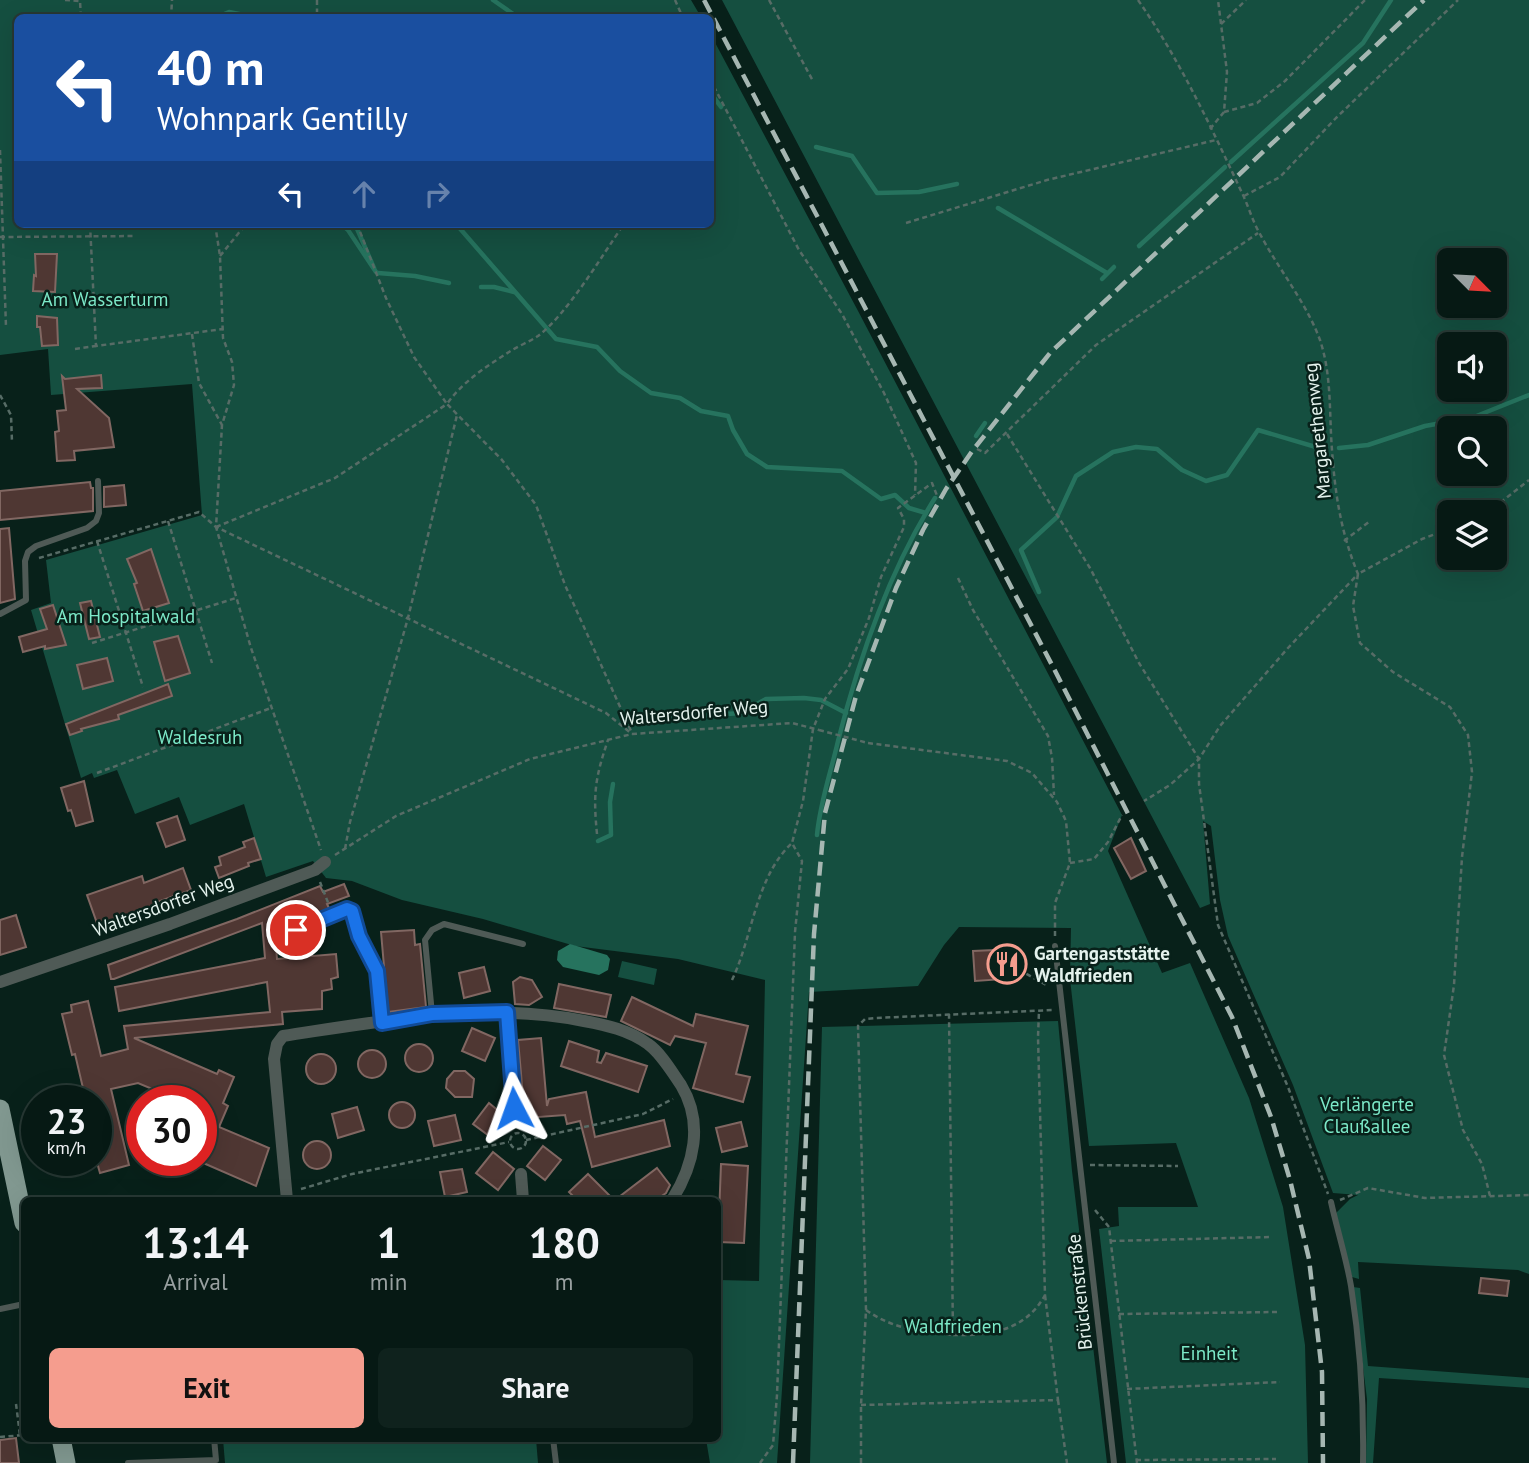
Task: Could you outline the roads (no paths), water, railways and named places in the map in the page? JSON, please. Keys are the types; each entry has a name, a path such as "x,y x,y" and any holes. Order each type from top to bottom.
{"main road":[{"path":"0,1108 21,1209"},
{"path":"62,1442 65,1463"}],"street":[{"name":"Waltersdorfer Weg","path":"0,982 170,925 320,866"},
{"path":"286,1197 274,1059 277,1044 283,1036 432,1014 507,1012 552,1014 605,1025 629,1032 650,1045 685,1092 694,1122 696,1140 692,1158 674,1197"},
{"path":"507,1012 514,1108"},
{"path":"521,1174 523,1197"}],"lane":[{"path":"0,614 26,600 25,561 29,552 87,528 96,521 99,513 98,481"},
{"path":"296,930 347,909 352,911 359,936 377,971 382,1023"},
{"path":"432,1014 425,940 432,930 444,924 523,944"},
{"name":"Brückenstraße","path":"1055,946 1114,1463"},
{"path":"1331,1202 1350,1284 1359,1352 1364,1413 1363,1463"},
{"path":"0,1309 21,1305"},
{"path":"128,1463 216,1461 214,1442"},
{"path":"553,1442 556,1463"}],"waterway":[{"path":"493,0 513,14"},
{"path":"1231,162 1363,43 1391,0"},
{"path":"224,14 239,14"},
{"path":"714,97 721,107"},
{"path":"816,147 852,156 877,193 919,192 957,184"},
{"path":"1139,246 1225,167"},
{"path":"998,208 1107,273"},
{"path":"346,228 376,272"},
{"path":"357,228 374,268"},
{"path":"459,228 556,339 597,347 620,371 651,393 680,398 701,411 728,416 747,454 767,467 842,471 881,499 895,495 909,508 926,513"},
{"path":"1102,279 1114,267"},
{"path":"378,273 415,276 449,283"},
{"path":"481,287 514,292"},
{"path":"1339,448 1368,445 1425,426 1474,417 1529,395"},
{"path":"976,436 985,423"},
{"path":"1039,592 1021,550 1057,517 1076,476 1113,452 1136,447 1157,449 1182,470 1206,481 1227,475 1258,430 1326,450"},
{"path":"817,835 846,710 866,647 903,555 935,498"},
{"path":"625,725 629,721 741,713 766,699 821,700 846,713"},
{"path":"598,841 611,835 610,802 613,784"}],"railway":[{"path":"704,0 711,14"},
{"path":"793,1463 814,934 825,813 856,696 896,588 946,489 973,450 1050,353 1424,0"},
{"path":"714,19 1052,665 1232,1017 1271,1117 1309,1259 1322,1372 1323,1463"}],"place":[{"name":"Gartengaststätte Waldfrieden","path":"1007,964"}],"park label":[{"name":"Am Wasserturm","path":"105,299"},
{"name":"Am Hospitalwald","path":"126,616"},
{"name":"Waldesruh","path":"200,737"},
{"name":"Verlängerte Claußallee","path":"1367,1115"},
{"name":"Waldfrieden","path":"953,1326"},
{"name":"Einheit","path":"1209,1353"}]}
